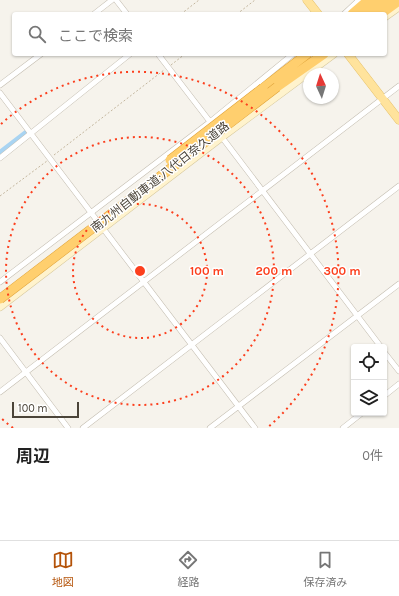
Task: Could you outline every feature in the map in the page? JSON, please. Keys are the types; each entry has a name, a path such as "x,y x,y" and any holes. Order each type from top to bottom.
{"highway":[{"path":"354,12 368,0"},
{"path":"363,12 379,0"},
{"path":"375,12 390,0"},
{"path":"383,12 399,1"},
{"path":"262,88 300,56"},
{"name":"南九州自動車道;八代日奈久道路","path":"0,295 304,56"},
{"name":"南九州自動車道;八代日奈久道路","path":"0,299 316,56"},
{"path":"276,87 321,56"}],"main road":[{"path":"307,0 316,12"},
{"path":"350,56 399,120"}],"street":[{"path":"97,12 112,0"},
{"path":"116,0 125,12"},
{"path":"346,12 360,0"},
{"path":"387,16 399,7"},
{"path":"0,85 38,56"},
{"path":"0,158 128,56"},
{"path":"160,56 311,253 378,344"},
{"path":"0,282 210,122 291,56"},
{"path":"0,307 222,137 331,56"},
{"path":"0,392 399,86"},
{"path":"0,93 102,229 255,428"},
{"path":"83,428 399,186"},
{"path":"210,428 399,284"},
{"path":"0,338 68,428"},
{"path":"387,356 399,372"},
{"path":"387,394 399,384"},
{"path":"343,428 358,416"}],"path":[{"path":"184,12 199,0"},
{"path":"240,12 255,0"},
{"path":"0,196 182,56"}],"waterway":[{"path":"0,152 26,132"}]}
